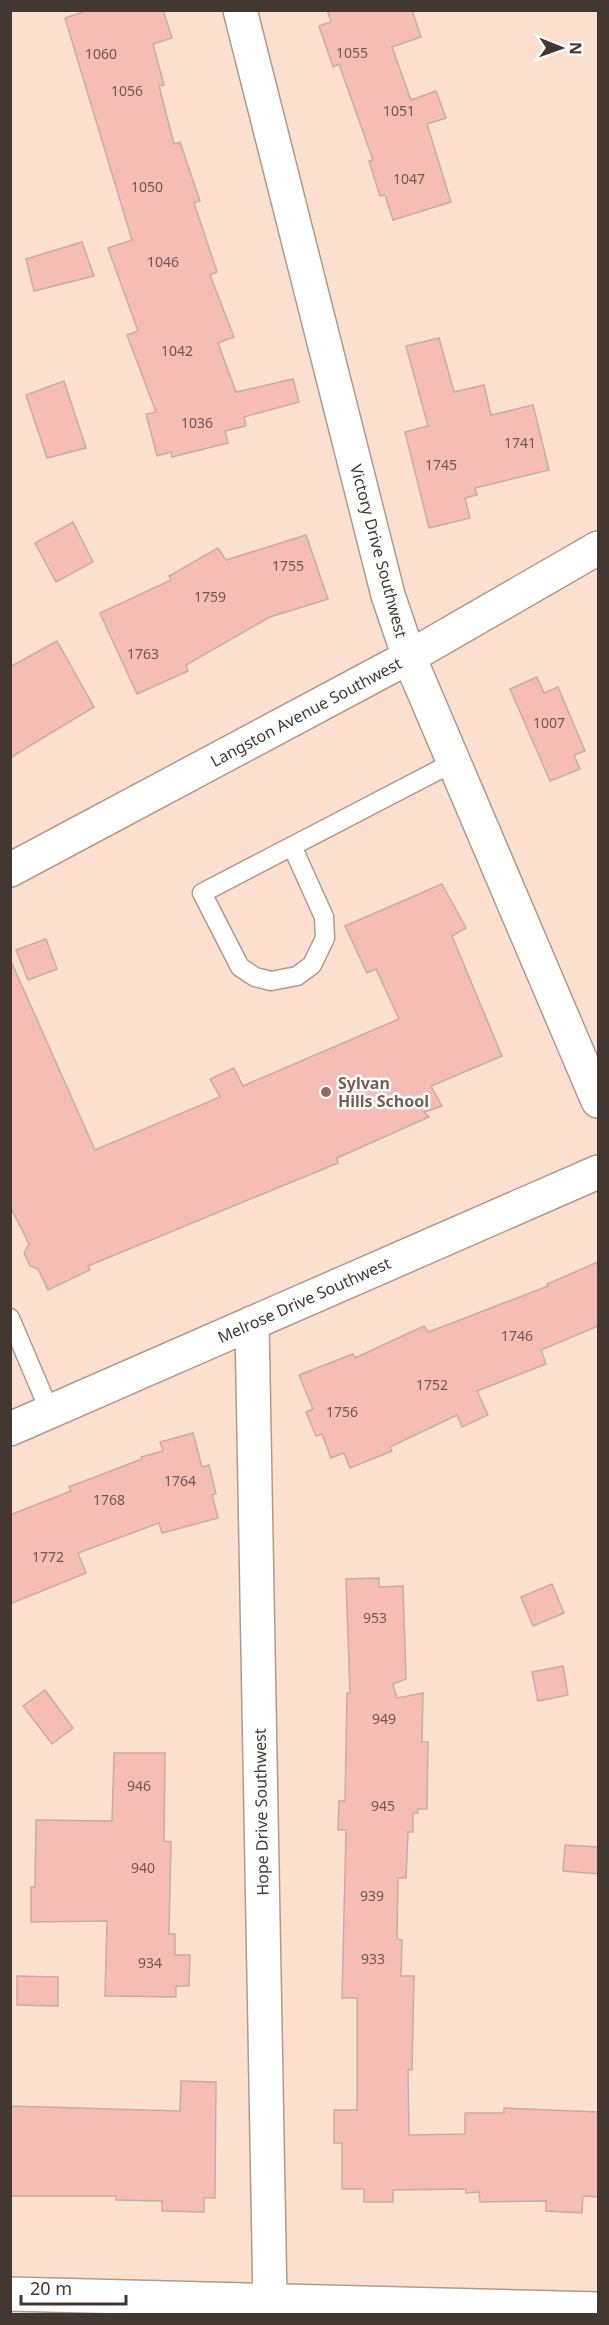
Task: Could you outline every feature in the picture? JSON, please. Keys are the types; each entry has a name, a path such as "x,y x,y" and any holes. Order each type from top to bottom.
{"street":[{"name":"Victory Drive Southwest","path":"240,10 388,596 409,657 598,1101"},
{"name":"Langston Avenue Southwest","path":"10,870 409,657 598,548"},
{"name":"Melrose Drive Southwest","path":"10,1429 598,1172"},
{"name":"Hope Drive Southwest","path":"252,1323 270,2301"},
{"path":"10,2294 598,2309"}],"lane":[{"path":"292,846 324,917 325,938 312,965 297,976 271,981 255,977 240,967 202,893 292,846 454,762"},
{"path":"10,1318 50,1412"}],"building":[{"path":"89,10 163,10 172,38 153,44 164,85 159,86 174,144 180,142 200,201 194,203 217,272 210,275 234,337 218,343 236,392 293,379 299,402 244,417 246,426 225,431 228,443 172,457 171,452 157,456 146,414 156,412 127,335 138,331 108,248 132,240 65,18"},
{"path":"327,10 412,10 421,37 392,47 411,100 436,91 446,118 427,124 451,202 393,220 385,195 380,196 369,161 373,160 339,64 333,67 319,26 331,22"},
{"path":"82,242 94,276 34,291 26,259"},
{"path":"439,338 454,392 484,385 491,415 533,405 549,470 475,488 477,495 465,498 470,518 429,528 405,432 428,426 406,346"},
{"path":"64,381 86,448 47,458 26,395"},
{"path":"73,522 93,562 56,582 35,543"},
{"path":"306,535 328,599 270,617 186,665 188,671 137,694 100,613 171,580 169,576 218,548 226,560"},
{"path":"57,641 94,707 10,758 10,667"},
{"path":"537,677 544,693 558,687 585,751 574,755 580,769 550,781 510,689"},
{"name":"Sylvan Hills School","path":"442,884 466,928 452,936 502,1056 431,1086 442,1106 424,1112 429,1117 337,1158 338,1163 88,1266 90,1270 48,1290 38,1269 30,1266 24,1253 29,1244 10,1206 10,959 95,1150 220,1097 210,1079 234,1068 243,1086 399,1019 376,969 367,973 345,926"},
{"path":"46,939 57,969 28,980 16,950"},
{"path":"598,1262 598,1326 541,1350 546,1364 477,1391 488,1415 462,1427 457,1415 390,1447 392,1451 350,1468 344,1453 331,1458 322,1434 316,1436 306,1412 313,1409 299,1375 353,1354 355,1358 424,1326 428,1332 447,1325 548,1286 547,1284"},
{"path":"193,1433 202,1467 209,1465 216,1494 212,1495 218,1518 162,1533 159,1523 78,1553 86,1573 10,1604 10,1515 71,1491 69,1487 142,1459 141,1457 163,1451 160,1442"},
{"path":"379,1578 379,1587 403,1586 406,1679 393,1684 397,1698 423,1693 422,1742 428,1742 427,1809 418,1809 418,1813 413,1813 413,1832 408,1832 406,1878 398,1878 397,1939 402,1940 401,1976 414,1976 412,2070 408,2070 409,2135 465,2134 465,2113 504,2113 504,2108 598,2112 598,2197 583,2196 582,2213 546,2211 546,2201 480,2202 479,2192 466,2193 466,2189 393,2190 393,2202 364,2202 364,2189 342,2189 342,2143 334,2143 334,2110 357,2110 357,1998 342,1998 346,1830 338,1830 339,1801 345,1801 347,1693 350,1693 346,1579"},
{"path":"552,1584 564,1613 533,1626 521,1597"},
{"path":"563,1666 568,1695 538,1701 532,1672"},
{"path":"45,1690 73,1728 52,1744 23,1706"},
{"path":"114,1753 165,1753 164,1841 171,1842 169,1934 175,1934 175,1955 190,1955 189,1986 176,1986 176,1997 105,1996 107,1921 31,1922 31,1887 35,1887 36,1820 112,1821"},
{"path":"565,1845 598,1847 598,1874 563,1871"},
{"path":"17,1976 58,1977 58,2006 17,2005"},
{"path":"181,2081 216,2082 215,2198 204,2198 204,2212 162,2211 162,2201 116,2200 116,2196 10,2196 10,2106 180,2111"}],"place":[{"name":"Sylvan Hills School","path":"326,1092"}]}
